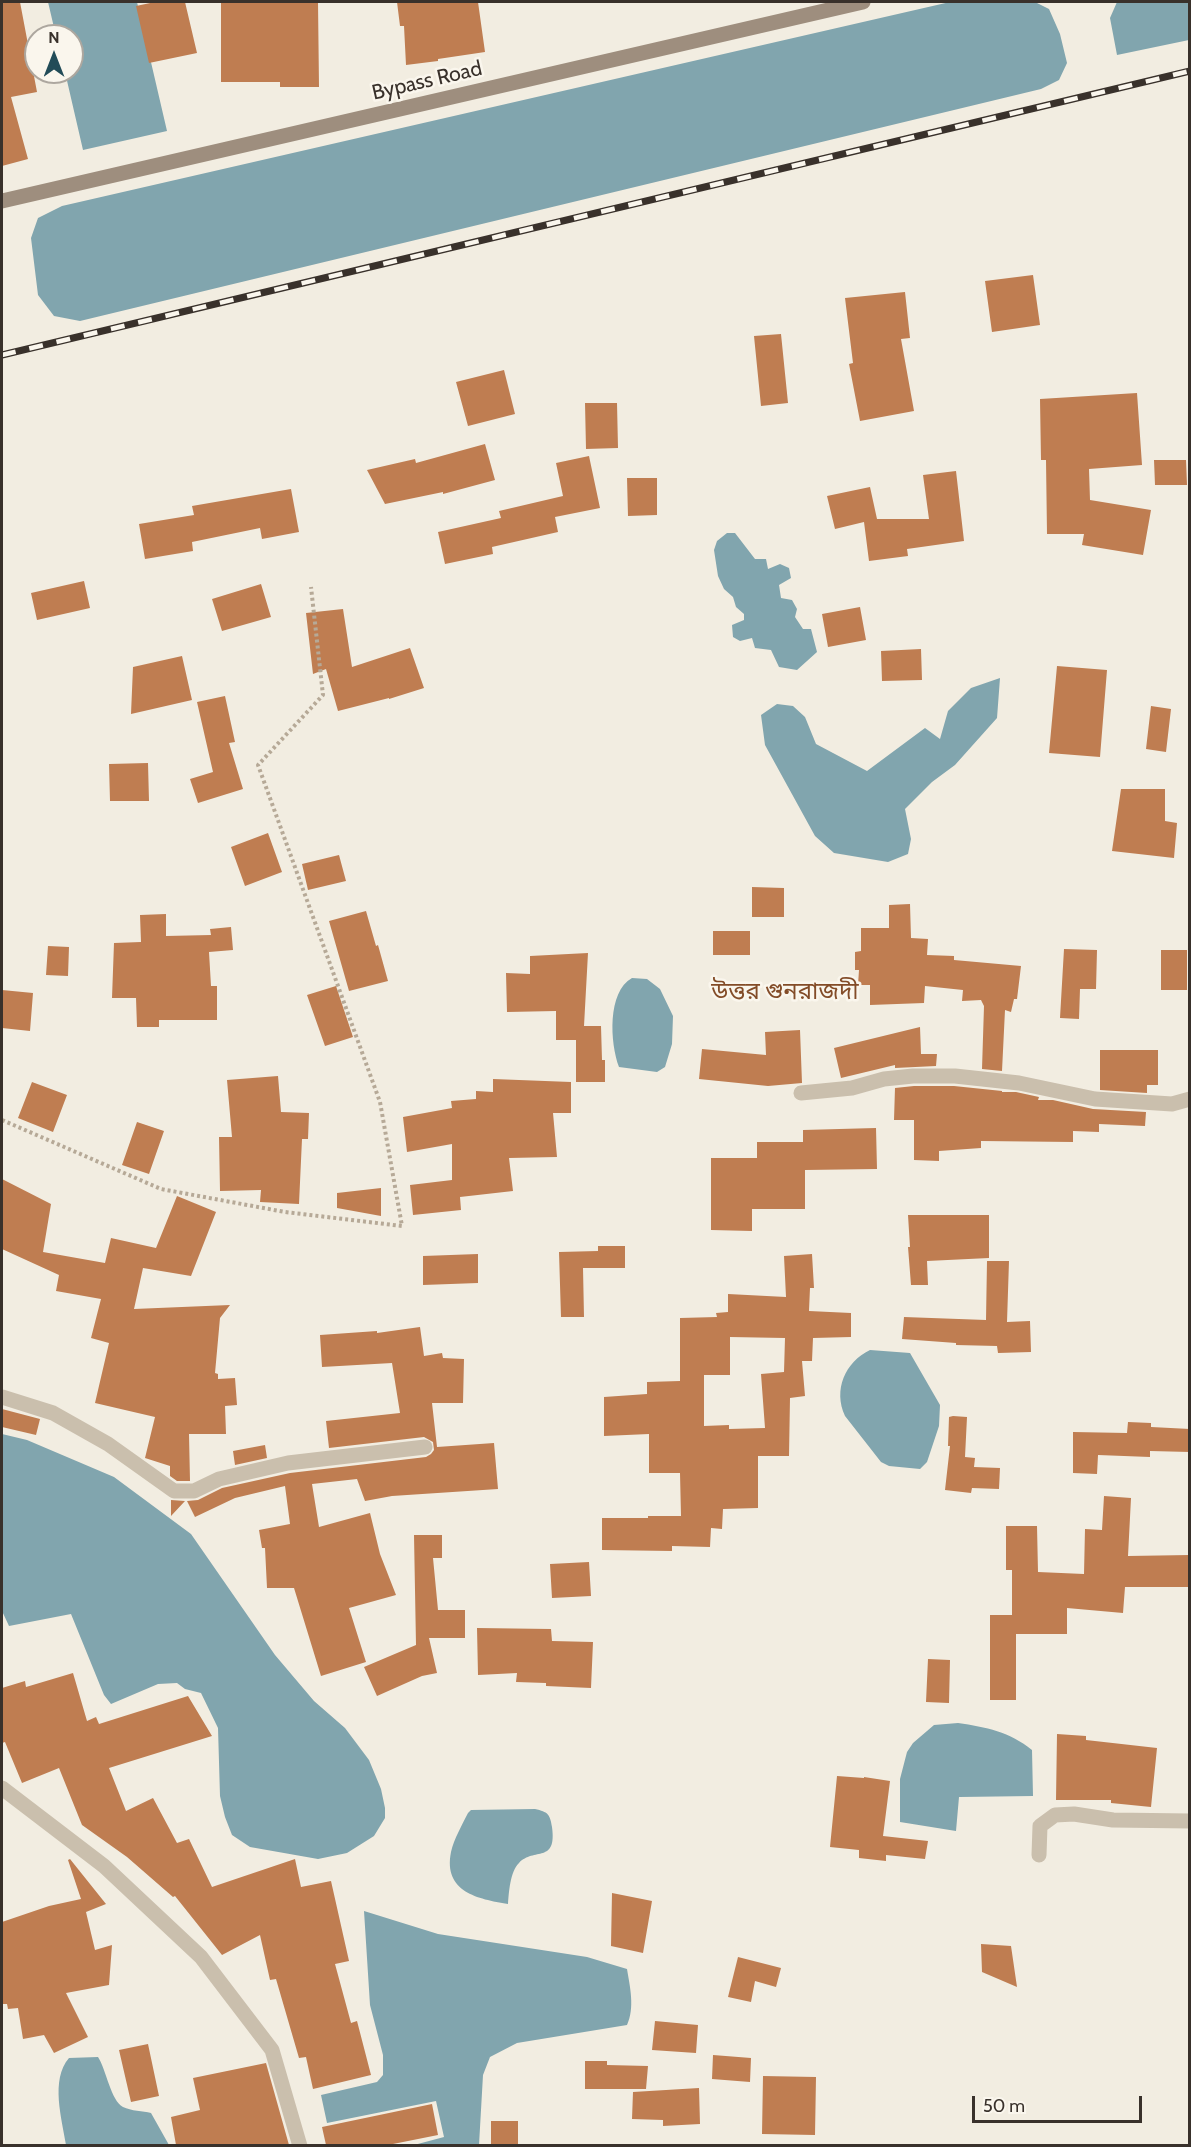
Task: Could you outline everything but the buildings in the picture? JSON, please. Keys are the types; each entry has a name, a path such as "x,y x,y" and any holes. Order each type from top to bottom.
{"street":[{"name":"Bypass Road","path":"2,201 863,2"},
{"path":"801,1093 852,1088 884,1079 955,1076 1019,1083 1095,1099 1172,1104 1190,1100"},
{"path":"2,1397 53,1413 108,1444 174,1491 194,1491 219,1479 288,1463 425,1447"},
{"path":"2,1788 104,1866 201,1957 272,2050 300,2145"},
{"path":"1039,1855 1040,1826 1055,1815 1074,1814 1113,1820 1190,1821"}],"path":[{"path":"2,1120 161,1189 285,1212 402,1226 380,1102 258,765 323,695 311,586"}],"water":[{"path":"48,2 137,2 167,131 83,150 68,84 84,84 84,24 53,24"},
{"path":"950,2 1035,2 1049,9 1060,34 1067,63 1059,80 1041,89 80,321 54,316 38,295 31,238 38,218 62,206"},
{"path":"1117,2 1189,2 1189,40 1117,55 1110,18"},
{"path":"727,533 735,533 755,559 766,559 768,569 780,564 789,568 791,578 779,585 781,598 792,600 797,609 795,617 803,629 811,629 817,652 797,670 779,667 771,650 755,648 752,638 740,641 733,637 732,625 744,620 744,614 736,607 733,597 724,589 718,576 714,550 717,541"},
{"path":"1000,678 997,718 955,765 932,782 905,809 911,839 908,854 888,862 834,853 815,836 765,745 761,715 777,704 793,706 805,717 816,744 867,771 925,728 940,739 948,711 971,688"},
{"path":"632,978 647,979 660,989 673,1016 672,1044 665,1067 657,1072 619,1067 616,1057 613,1032 615,1006 618,994"},
{"path":"870,1350 910,1353 940,1405 939,1426 927,1462 920,1469 889,1466 881,1462 845,1416 840,1396 844,1378 854,1362"},
{"path":"2,1434 27,1440 114,1477 191,1534 275,1655 314,1701 345,1728 369,1760 381,1789 385,1808 385,1818 374,1836 347,1853 318,1859 250,1847 232,1835 225,1817 220,1796 218,1728 201,1693 185,1689 177,1683 158,1684 111,1704 104,1695 71,1614 9,1626 2,1611"},
{"path":"958,1723 997,1731 1032,1750 1033,1796 959,1797 956,1831 900,1822 900,1779 907,1752 913,1743 934,1725"},
{"path":"535,1809 549,1816 553,1839 548,1850 525,1858 516,1867 510,1882 508,1904 475,1896 458,1885 452,1876 451,1852 458,1832 471,1810"},
{"path":"364,1911 438,1934 587,1957 627,1969 631,2005 627,2025 517,2043 490,2057 483,2075 479,2145 414,2145 444,2137 436,2101 327,2123 321,2095 377,2082 383,2075 383,2055 370,2005"},
{"path":"98,2057 119,2104 130,2109 151,2113 169,2145 66,2145 59,2100 63,2067 69,2058"}],"railway":[{"path":"2,355 1190,71"}],"district":[{"name":"উত্তর গুনরাজদী","path":"785,992"}]}
